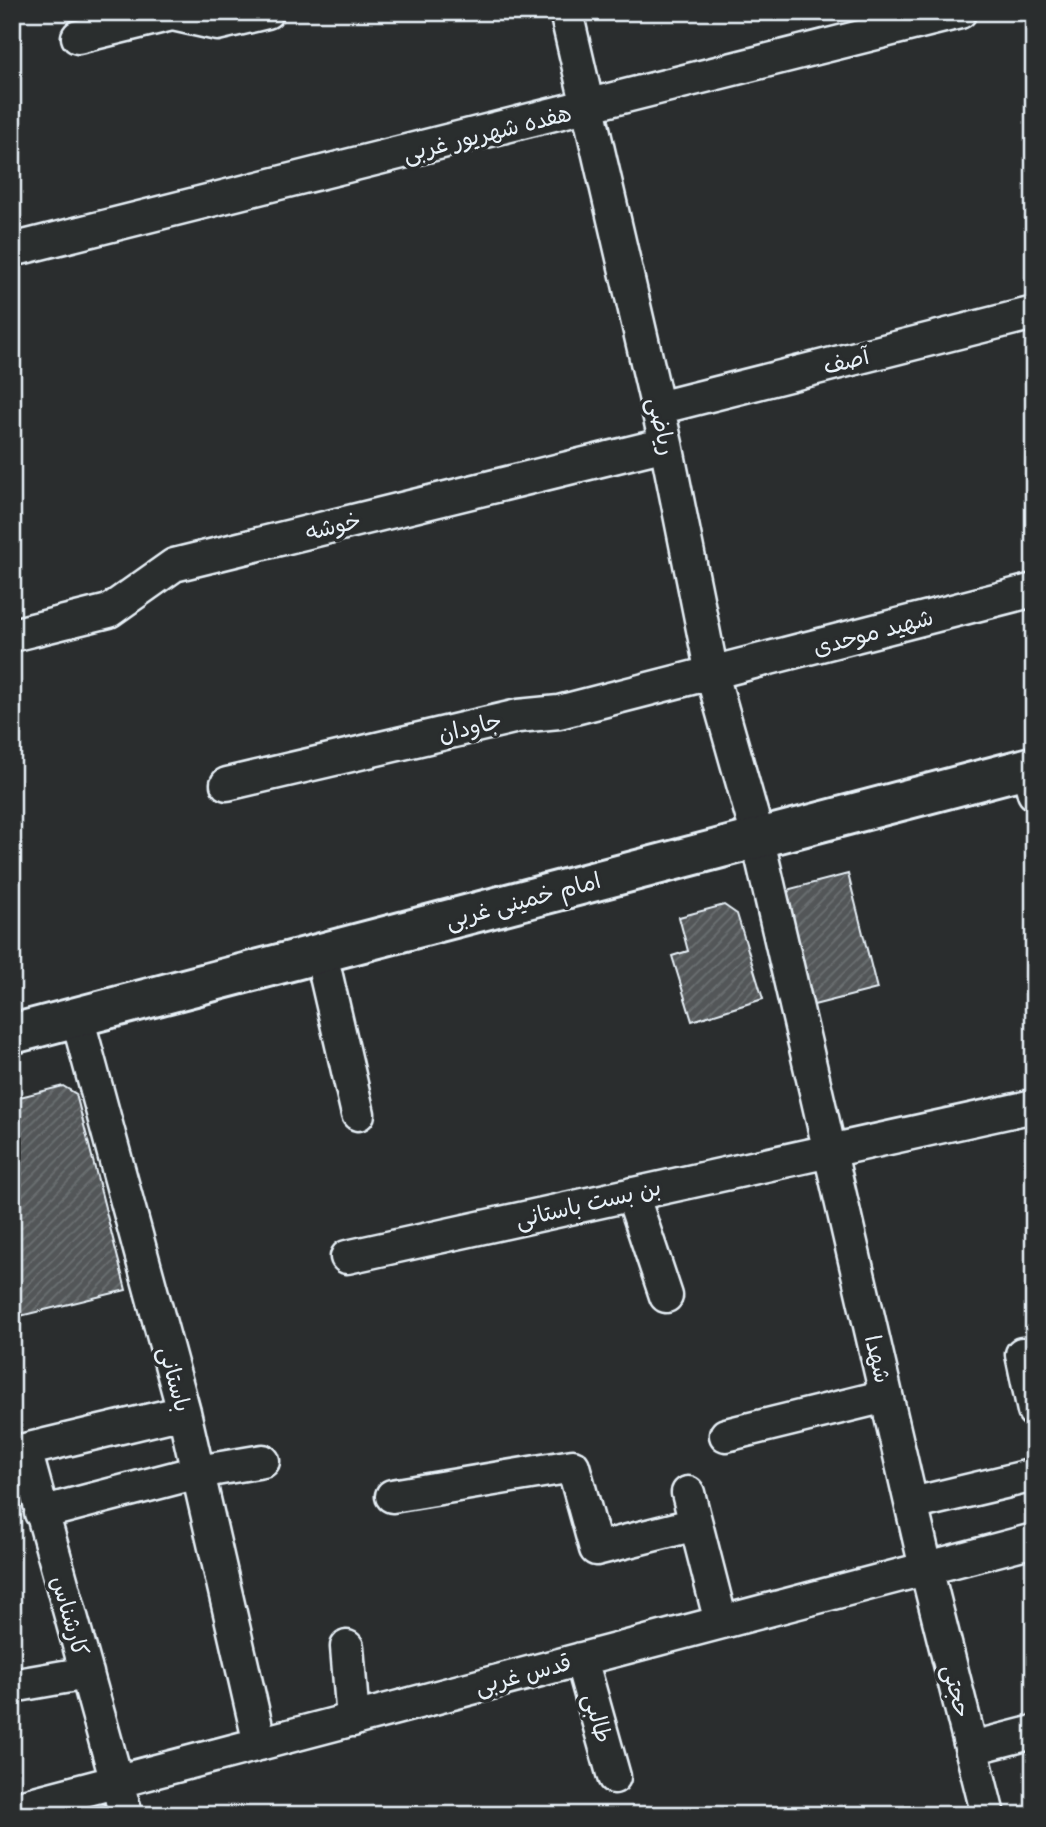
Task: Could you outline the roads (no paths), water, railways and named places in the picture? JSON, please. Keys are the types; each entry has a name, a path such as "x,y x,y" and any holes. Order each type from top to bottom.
{"main road":[{"name":"امام خمینی غربی","path":"12,1034 758,839 1032,776"}],"street":[{"path":"78,37 172,14 217,24 267,12"},
{"name":"ریاضی","path":"566,12 666,444 712,674 758,839"},
{"name":"هفده شهریور غربی","path":"12,250 960,12"},
{"name":"آصف","path":"658,408 1034,313"},
{"name":"خوشه","path":"12,635 109,611 174,565 666,444"},
{"name":"شهید موحدی","path":"712,674 1034,590"},
{"name":"جاودان","path":"227,784 518,716 559,712 712,674"},
{"name":"شهدا","path":"758,839 926,1568"},
{"path":"321,954 358,1114"},
{"name":"باستانی","path":"77,1017 184,1412 260,1744"},
{"path":"830,1149 1034,1106"},
{"name":"بن بست باستانی","path":"347,1258 830,1149"},
{"path":"632,1194 666,1296"},
{"path":"1022,1354 1034,1411"},
{"path":"726,1435 887,1396"},
{"name":"کارشناس","path":"126,1815 41,1513 19,1451 184,1412"},
{"path":"41,1513 198,1472 263,1461"},
{"path":"392,1496 573,1466 596,1549 696,1524"},
{"path":"912,1504 1034,1475"},
{"path":"688,1493 721,1622"},
{"name":"قدس غربی","path":"12,1809 1034,1540"},
{"name":"حجتی","path":"926,1568 988,1815"},
{"path":"347,1647 353,1720"},
{"name":"طالبی","path":"581,1659 614,1777"},
{"path":"12,1686 87,1673"},
{"path":"971,1748 1034,1732"}]}
